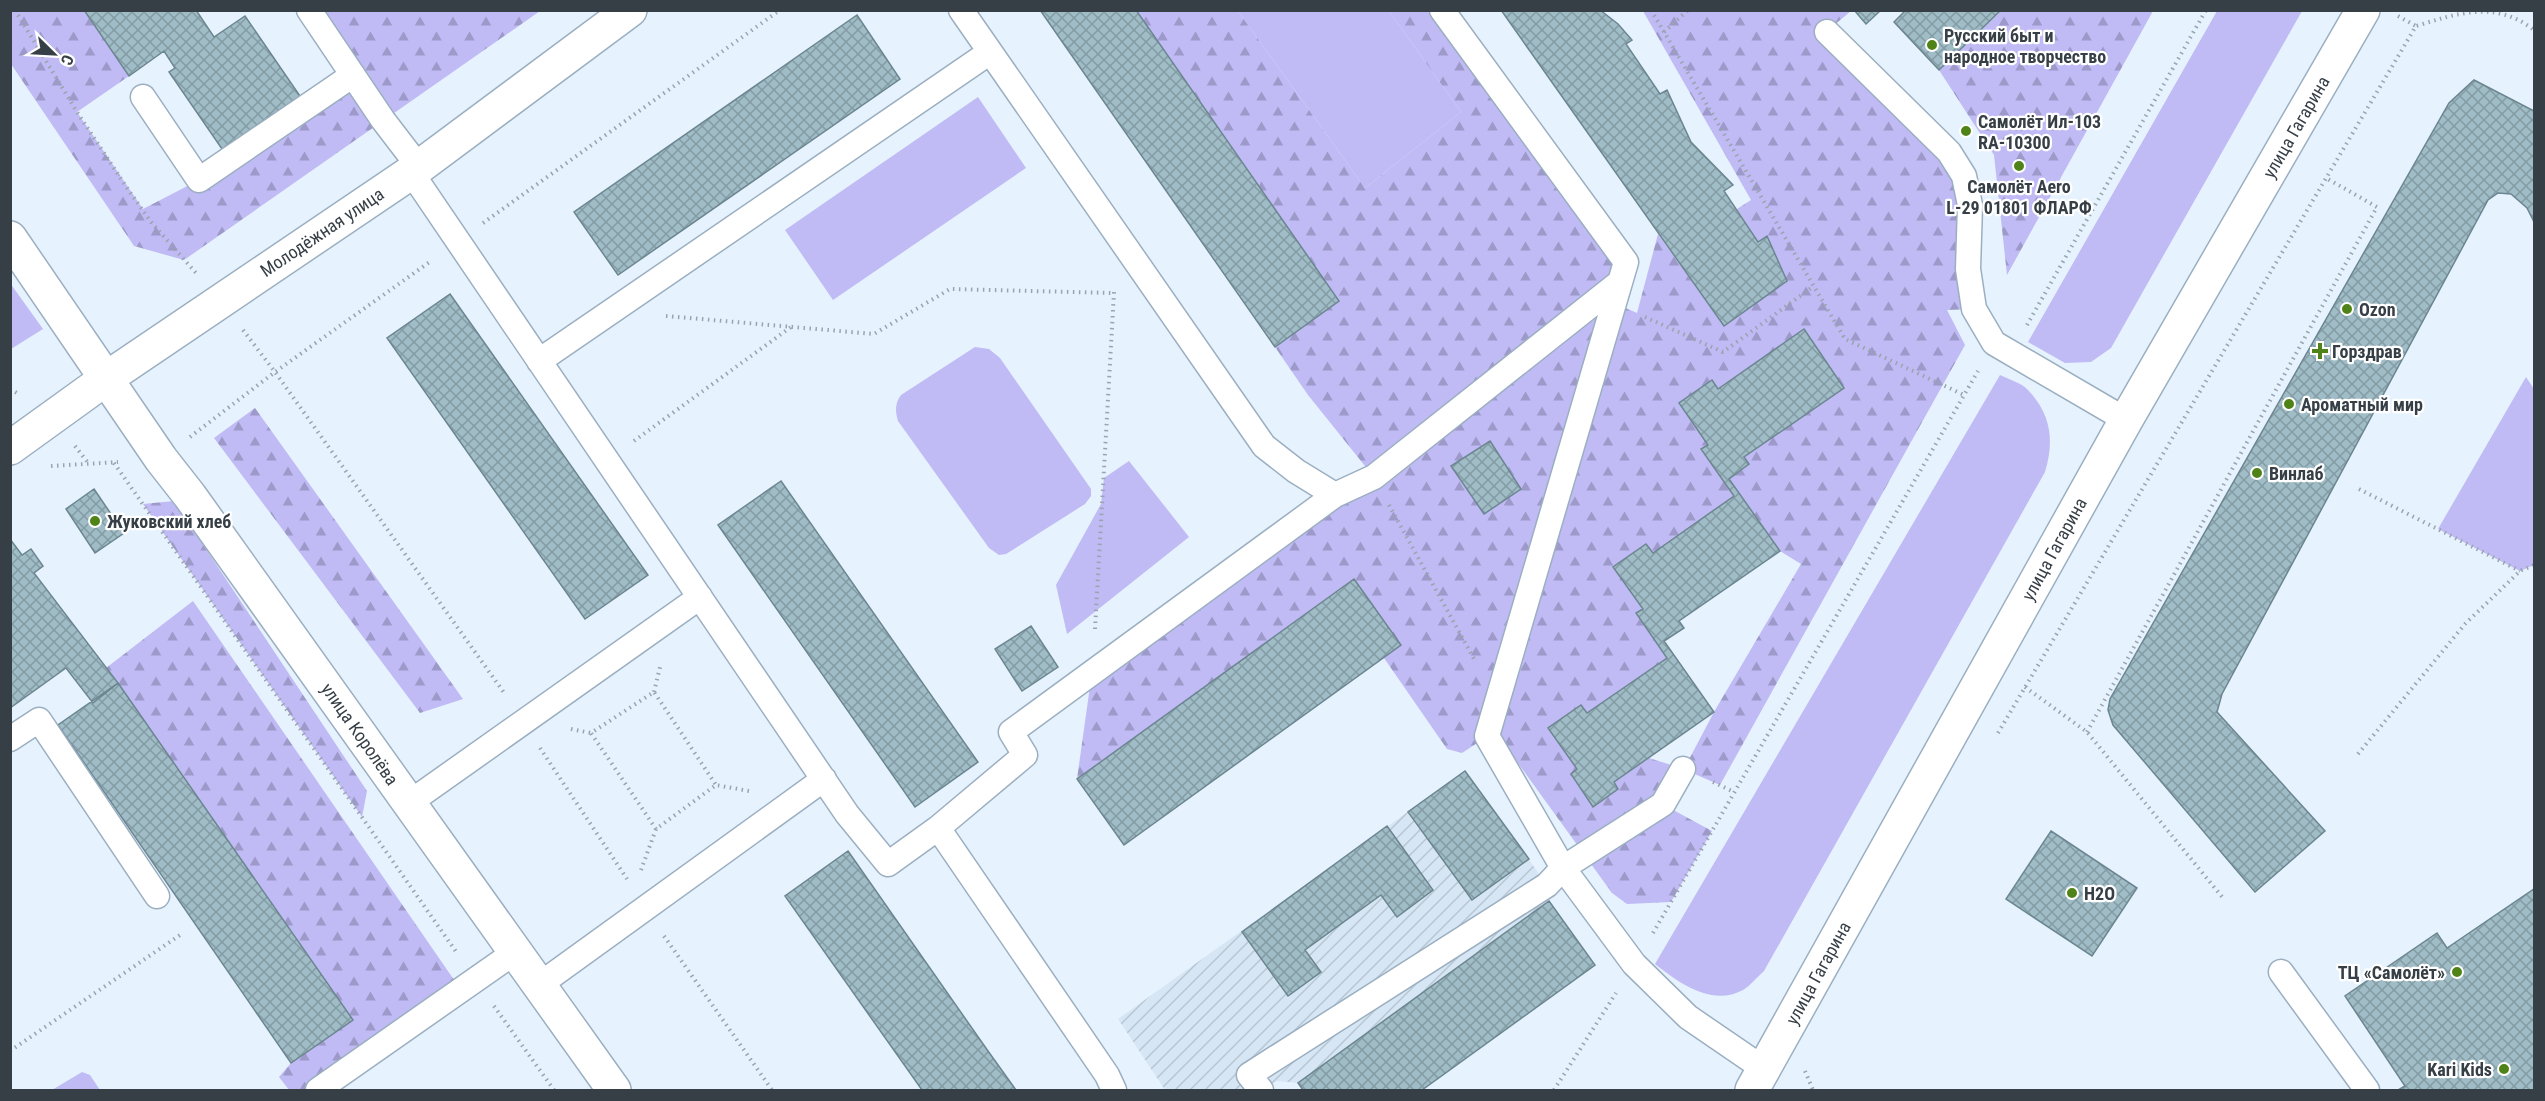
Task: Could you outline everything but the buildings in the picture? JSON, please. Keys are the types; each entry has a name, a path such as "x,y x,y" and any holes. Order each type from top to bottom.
{"main road":[{"name":"Молодёжная улица","path":"10,448 107,378 415,170 630,10"},
{"name":"улица Гагарина","path":"1758,1080 2126,420 2363,10"},
{"name":"улица Королёва","path":"10,238 161,459 196,504 614,1090"}],"lane":[{"path":"309,10 539,361 847,814 888,864 938,828 1025,755 1011,732 1335,495 1374,477 1617,292"},
{"path":"961,10 1264,446 1296,471 1335,495"},
{"path":"1442,10 1626,262 1487,736 1563,868 1634,964 1688,1017 1758,1080"},
{"path":"1827,32 1941,144 1964,176 1970,206 1968,269 1974,309 1994,343 2126,420"},
{"path":"539,361 990,52"},
{"path":"143,97 199,180 353,75"},
{"path":"409,803 700,597"},
{"path":"10,739 39,720 158,896"},
{"path":"1261,1090 1249,1075 1547,885 1563,868 1663,804 1683,769"},
{"path":"539,985 640,898 824,779"},
{"path":"938,828 1107,1075 1114,1090"},
{"path":"318,1090 515,952"},
{"path":"2281,972 2367,1090"}],"path":[{"path":"15,10 76,112 151,222 220,301 275,372 523,722 772,1090"},
{"path":"1651,10 1845,339 1964,395"},
{"path":"1664,32 1688,10"},
{"path":"1554,1090 1634,964 1985,358 2026,327 2206,10"},
{"path":"1995,738 2416,26 2469,11 2484,11 2509,16 2535,30"},
{"path":"2087,732 2377,207 2326,178"},
{"path":"1092,672 1117,234"},
{"path":"1617,292 1723,352 1814,286"},
{"path":"611,311 874,334 951,289 1113,293"},
{"path":"607,460 791,327"},
{"path":"46,466 161,459"},
{"path":"114,462 554,1090"},
{"path":"1374,477 1498,701"},
{"path":"2359,489 2520,570"},
{"path":"2358,754 2465,624 2520,570 2535,565"},
{"path":"2025,687 2087,732 2223,898"},
{"path":"656,829 591,733 654,692 716,785 794,800"},
{"path":"640,898 656,829 716,785"},
{"path":"10,1051 183,933"},
{"path":"1802,1063 1813,1090"}],"shaded area":[{"path":"1465,771 1547,885 1549,901 1595,965 1422,1090 1303,1090 1297,1083 1277,1081 1261,1090 1165,1090 1118,1019"}],"green space":[{"path":"10,11 84,11 129,76 77,112 143,209 199,180 353,76 309,11 540,11 184,260 134,246 11,64"},
{"path":"1136,11 1238,11 1365,188 1461,112 1389,11 1442,11 1626,262 1614,303 1637,313 1658,234 1724,326 1787,281 1767,236 1758,242 1737,209 1751,200 1643,11 1851,11 1827,31 1964,176 1974,309 1947,310 1965,345 1720,785 1683,769 1664,805 1712,831 1671,902 1627,904 1612,893 1515,759 1488,736 1462,753 1447,749 1384,658 1401,645 1354,579 1077,779 1092,672 1373,476 1308,395 1275,347 1339,301","holes":["1804,329 1844,388 1744,457 1749,465 1729,479 1780,551 1801,564 1714,712 1684,769 1649,758 1614,782 1618,789 1593,806 1571,774 1577,769 1549,728 1581,705 1587,713 1667,658 1636,614 1643,609 1614,567 1653,553 1734,496 1701,450 1708,445 1712,381 1718,389"]},
{"path":"1238,11 1389,11 1461,112 1365,188"},
{"path":"2001,11 2153,11 2007,275 1994,155 1939,70"},
{"path":"2217,11 2302,11 2111,348 2091,362 2065,363 2028,342"},
{"path":"978,97 1026,168 833,300 785,230"},
{"path":"10,283 43,329 11,349 10,349"},
{"path":"975,347 989,349 1000,358 1091,489 1091,496 1085,504 1006,554 999,555 989,548 898,421 896,414 901,395"},
{"path":"2000,375 2019,383 2036,399 2042,409 2050,439 2045,472 1764,971 1746,988 1731,995 1708,994 1685,985 1655,964"},
{"path":"2526,377 2534,389 2534,565 2520,571 2438,529"},
{"path":"255,408 463,699 420,713 214,438"},
{"path":"1129,461 1189,537 1067,634 1056,585 1101,504 1104,478"},
{"path":"174,501 367,791 362,817 143,504"},
{"path":"193,601 461,990 318,1090 289,1090 279,1077 291,1063 353,1020 106,668"},
{"path":"82,1072 90,1075 100,1090 52,1090"}],"place":[{"name":"Русский быт и народное творчество","path":"1932,45"},
{"name":"Самолёт Ил-103 RA-10300","path":"1966,131"},
{"name":"Самолёт Aero L-29 01801 ФЛАРФ","path":"2019,166"},
{"name":"Ozon","path":"2347,309"},
{"name":"Горздрав","path":"2320,351"},
{"name":"Ароматный мир","path":"2289,404"},
{"name":"Винлаб","path":"2257,473"},
{"name":"Жуковский хлеб","path":"95,521"},
{"name":"H2O","path":"2072,893"},
{"name":"ТЦ «Самолёт»","path":"2457,972"},
{"name":"Kari Kids","path":"2504,1069"}]}
